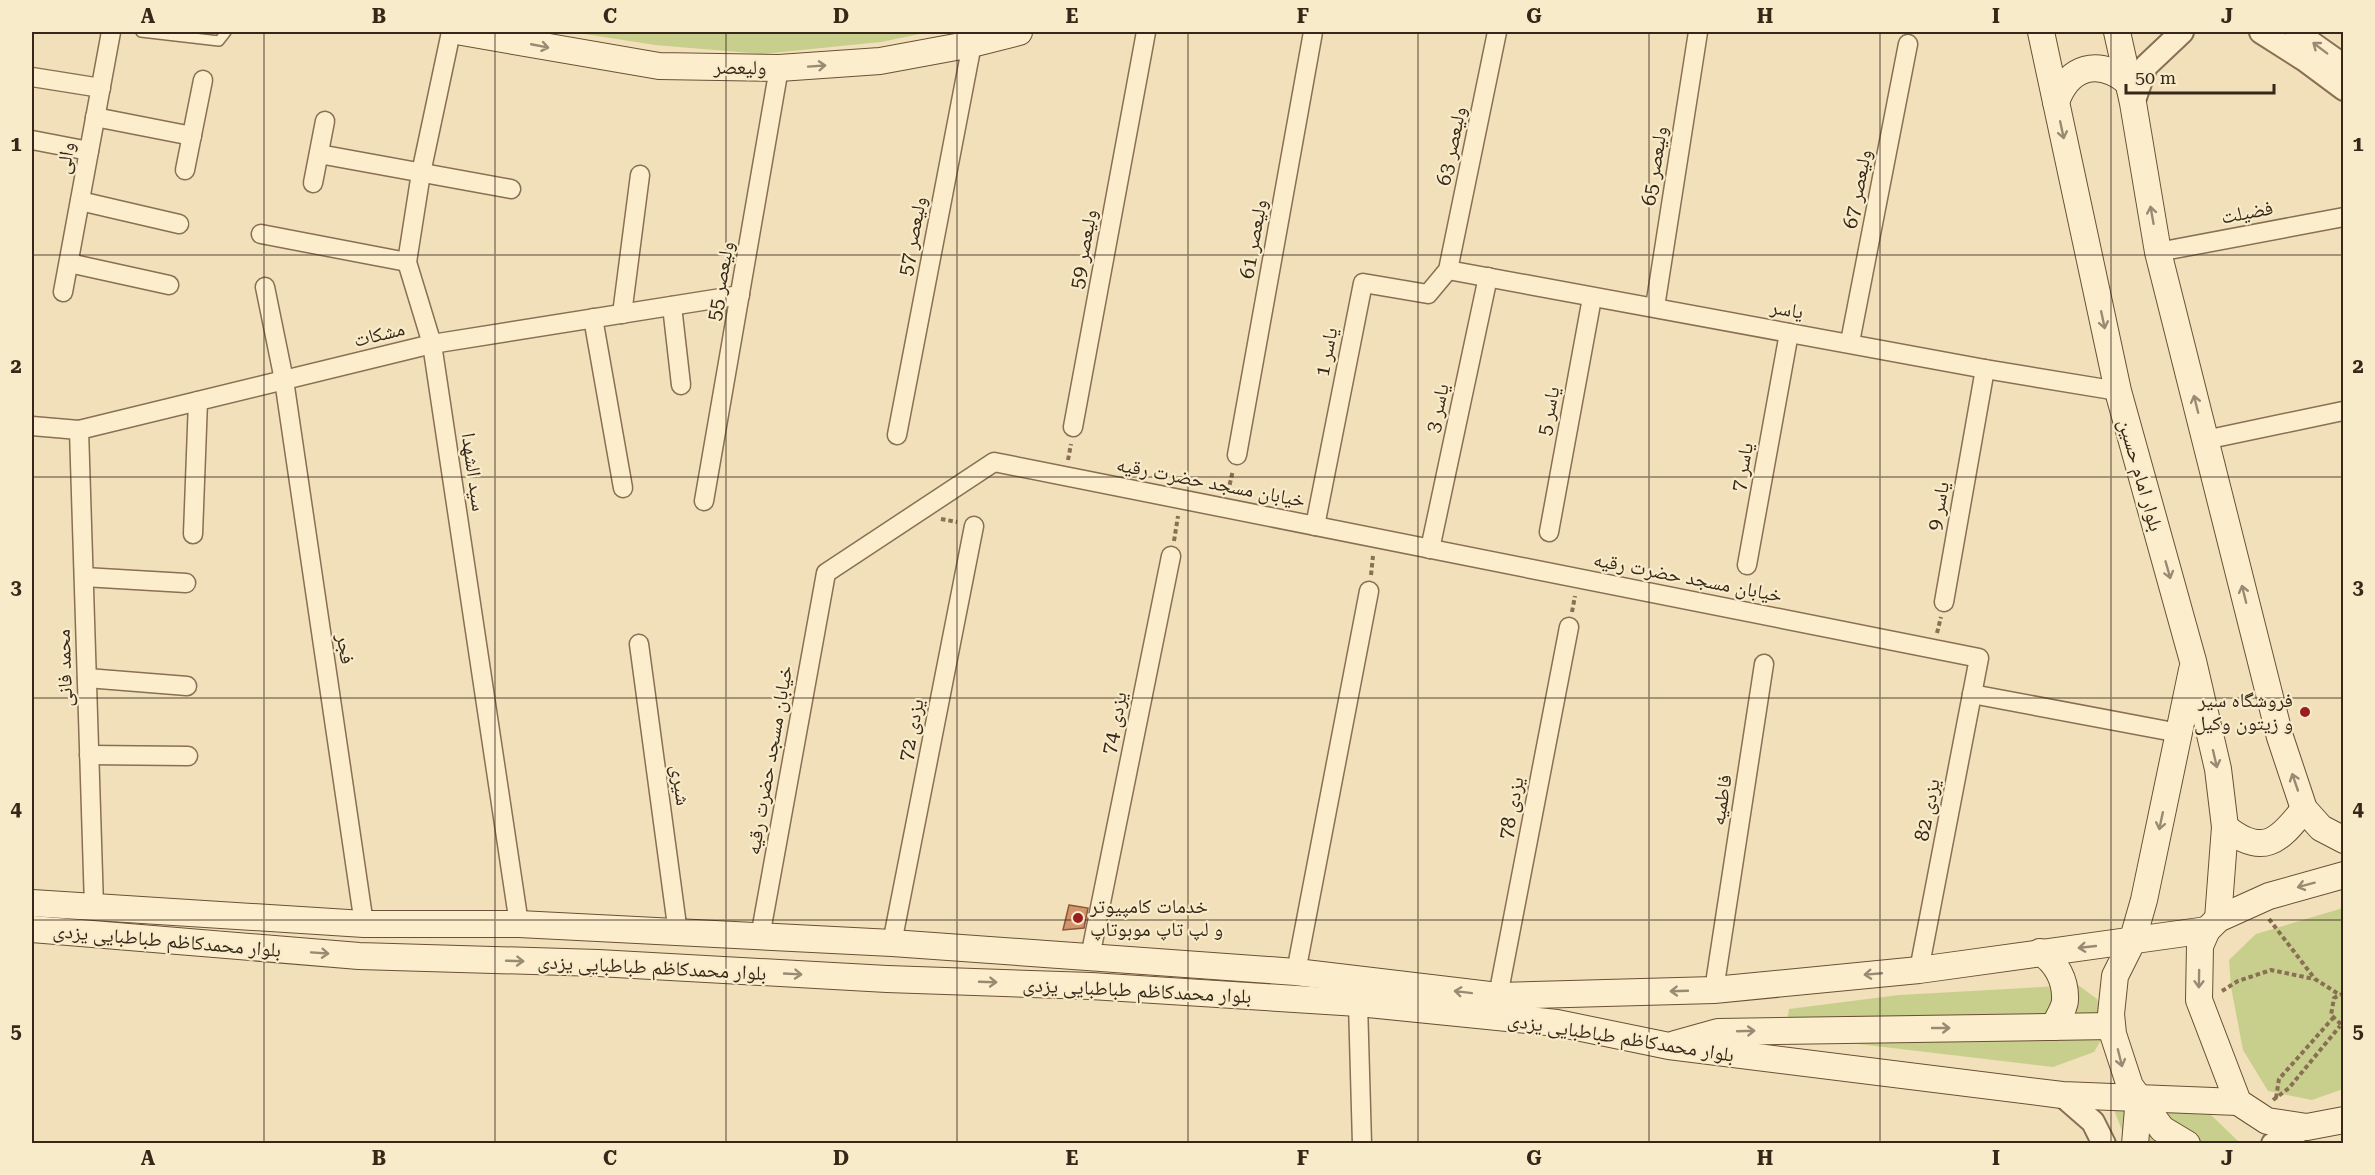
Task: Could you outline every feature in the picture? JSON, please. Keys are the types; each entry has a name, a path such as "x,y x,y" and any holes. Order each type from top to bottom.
{"main road":[{"name":"ولیعصر","path":"462,32 659,66 779,68 880,61 972,45 1019,32"},
{"name":"بلوار امام حسین","path":"2041,32 2118,391 2193,661 2218,769 2225,827 2213,925 2200,946 2200,1005"},
{"path":"2117,32 2158,252 2280,737 2304,808 2321,828 2343,840"},
{"path":"2056,102 2061,88 2072,76 2086,69 2101,68 2116,72 2130,92"},
{"path":"2187,1143 2162,1129 2123,1071 2112,1026 2111,995 2115,976 2132,942 2144,900 2193,661"},
{"path":"2225,827 2241,840 2263,844 2286,832 2304,808"},
{"name":"بلوار محمدکاظم طباطبایی یزدی","path":"32,903 364,924 519,924 892,943 1296,972 1498,996 1714,990 1919,969 2132,942 2213,925 2256,901 2343,875"},
{"path":"194,944 204,928 203,921 196,913"},
{"path":"234,946 228,934 230,922 235,915"},
{"name":"بلوار محمدکاظم طباطبایی یزدی","path":"32,929 359,956 597,963 877,978 1090,986 1358,1004 1557,1023 1669,1046 2062,1095 2139,1097 2257,1105 2267,1121 2307,1127 2343,1120"},
{"path":"2040,952 2052,960 2060,973 2065,1001 2054,1027"},
{"path":"2200,1005 2257,1105"},
{"path":"1669,1046 1701,1034 1718,1032 2112,1026"},
{"path":"2135,1143 2139,1122 2139,1097"}],"street":[{"name":"والی","path":"63,292 111,32"},
{"name":"سید الشهدا","path":"451,32 421,173 406,262 432,344 519,924"},
{"name":"ولیعصر 59","path":"1074,427 1146,32"},
{"name":"ولیعصر 61","path":"1237,455 1313,32"},
{"name":"ولیعصر 63","path":"1448,270 1497,32"},
{"name":"ولیعصر 65","path":"1655,307 1698,32"},
{"path":"2130,92 2146,66 2182,32"},
{"path":"2261,32 2305,60 2343,89"},
{"path":"2296,32 2343,66"},
{"name":"ولیعصر 67","path":"1850,342 1908,44"},
{"name":"ولیعصر 57","path":"897,435 972,45"},
{"name":"ولیعصر 55","path":"704,501 779,68"},
{"path":"32,76 100,88"},
{"path":"185,170 203,80"},
{"path":"95,117 192,136"},
{"path":"313,183 325,121"},
{"path":"32,140 89,151"},
{"path":"319,154 512,189"},
{"path":"622,314 639,175"},
{"path":"80,201 179,224"},
{"name":"فضیلت","path":"2158,252 2343,217"},
{"path":"261,234 406,262"},
{"path":"69,263 169,285"},
{"name":"یاسر","path":"1448,270 1592,298 1850,342 1985,369 2118,391"},
{"name":"یاسر 1","path":"1315,526 1363,283 1428,294 1448,270"},
{"name":"یاسر 3","path":"1430,549 1488,277"},
{"name":"فجر","path":"265,287 284,380 364,924"},
{"name":"مشکات","path":"32,426 79,430 432,344 740,295"},
{"name":"یاسر 5","path":"1549,532 1592,298"},
{"path":"672,306 681,385"},
{"path":"593,318 623,488"},
{"name":"یاسر 7","path":"1747,566 1789,333"},
{"name":"یاسر 9","path":"1944,602 1985,369"},
{"path":"193,534 198,401"},
{"path":"2205,440 2343,411"},
{"name":"محمد فانی","path":"79,430 93,906"},
{"name":"خیابان مسجد حضرت رقیه","path":"760,936 826,573 994,462 1978,658"},
{"name":"یزدی 72","path":"892,943 974,526"},
{"name":"یزدی 74","path":"1090,957 1171,556"},
{"path":"84,577 186,584"},
{"path":"1296,972 1369,591"},
{"name":"یزدی 78","path":"1498,996 1569,627"},
{"name":"شیری","path":"639,644 678,933"},
{"name":"یزدی 82","path":"1919,969 1978,658"},
{"name":"فاطمیه","path":"1714,990 1764,664"},
{"path":"87,678 187,686"},
{"path":"1972,694 2179,733"},
{"path":"89,755 188,756"},
{"path":"1358,1004 1362,1143"},
{"path":"2062,1095 2093,1122 2104,1143"},
{"path":"2273,1143 2307,1127"}],"lane":[{"path":"141,32 219,41 226,32"}],"path":[{"path":"1065,476 1074,427"},
{"path":"1225,507 1237,455"},
{"path":"1171,556 1181,499"},
{"path":"917,513 974,526"},
{"path":"1369,591 1376,538"},
{"path":"1569,627 1578,578"},
{"path":"1933,649 1944,602"},
{"path":"2256,901 2315,979"},
{"path":"2200,1005 2238,981 2271,970 2315,979 2342,994"},
{"path":"2257,1105 2289,1088 2342,1026 2331,1015 2334,998 2342,994"},
{"path":"2257,1105 2333,1018"}],"green space":[{"path":"572,32 929,32 881,42 762,54 655,45"},
{"path":"2343,908 2343,1089 2312,1100 2268,1091 2243,1050 2231,987 2229,960 2256,934"},
{"path":"2078,985 2097,999 2106,1032 2094,1052 2053,1067 1816,1039 1785,1032 1789,1009 1899,995"},
{"path":"2114,1110 2211,1115 2240,1143 2127,1143"}],"building":[{"name":"خدمات کامپیوتر و لپ تاپ موبوتاپ","path":"1069,905 1088,908 1084,928 1063,930"}],"place":[{"name":"فروشگاه سیر و زیتون وکیل","path":"2305,712"},
{"name":"خدمات کامپیوتر و لپ تاپ موبوتاپ","path":"1078,918"}]}
